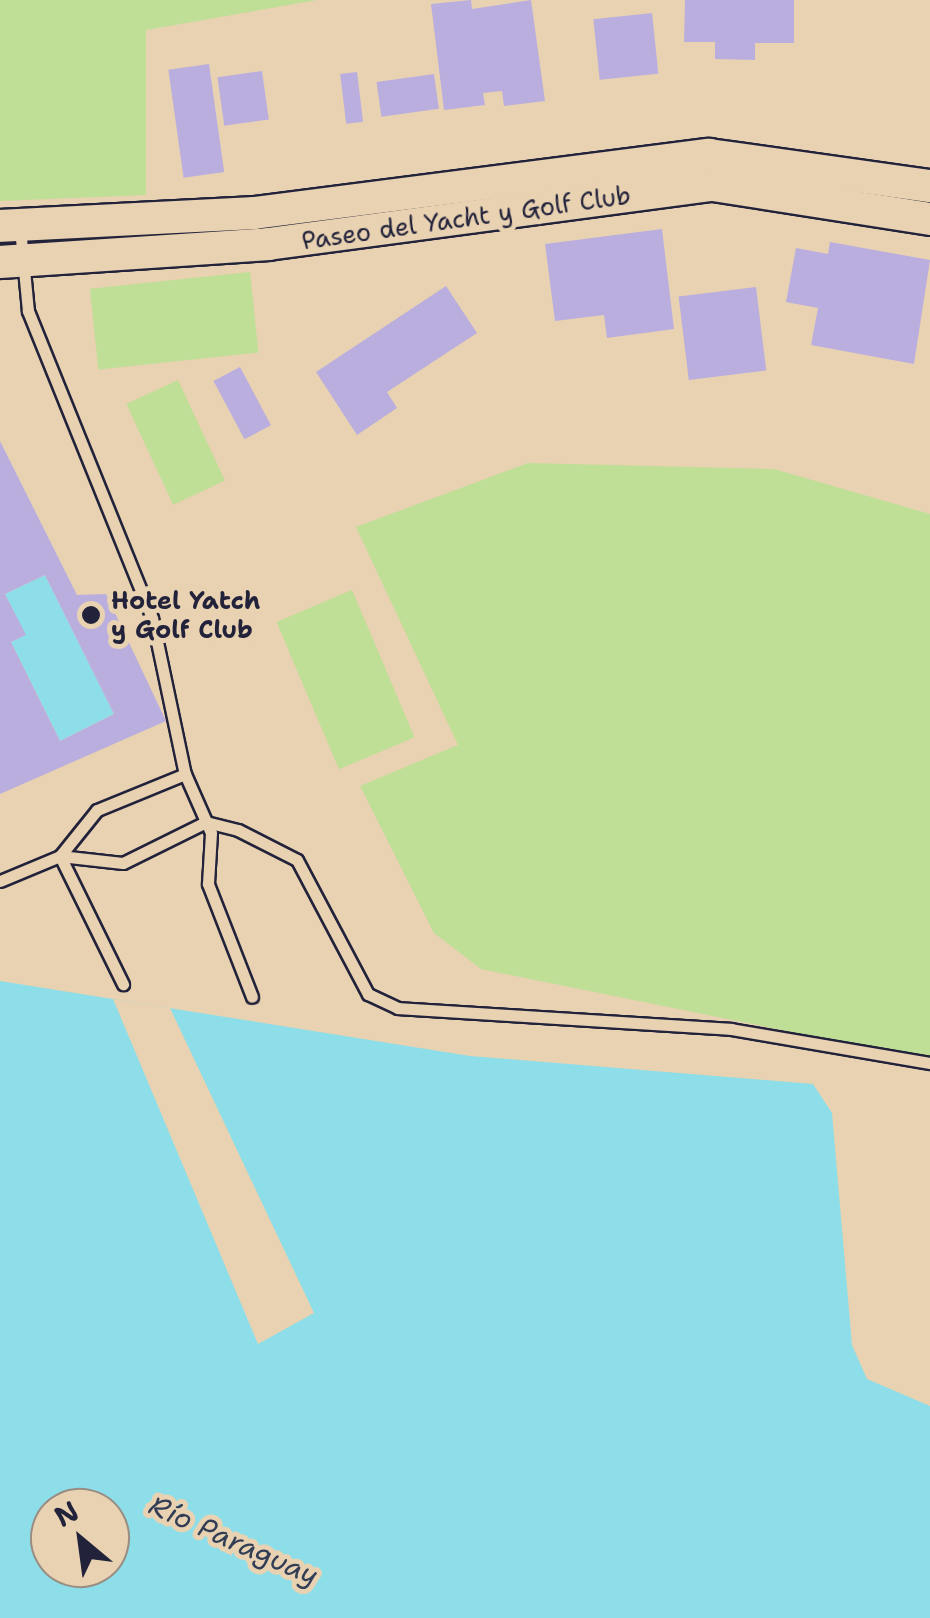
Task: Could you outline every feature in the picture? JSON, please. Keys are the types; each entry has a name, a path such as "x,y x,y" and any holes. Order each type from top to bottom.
{"main road":[{"name":"Paseo del Yacht y Golf Club","path":"10,225 254,213 709,154 930,186"},
{"name":"Paseo del Yacht y Golf Club","path":"11,260 268,244 713,186 930,219"}],"lane":[{"path":"10,225 11,260 49,369 152,618 185,774 206,822 208,884 252,997"},
{"path":"60,856 97,810 185,774"},
{"path":"0,881 60,856 123,862 206,822 297,860 379,1004 731,1029 930,1063"},
{"path":"60,856 124,984"}],"green space":[{"path":"0,0 317,0 146,30 146,195 0,201"},
{"path":"250,272 258,353 98,369 90,289"},
{"path":"178,380 225,481 173,505 126,404"},
{"path":"528,463 774,469 930,514 930,1060 481,969 434,933 360,786 458,745 356,527"},
{"path":"352,590 415,737 339,769 277,622"}],"water":[{"path":"45,575 114,714 60,741 11,642 25,635 5,594"},
{"name":"Río Paraguay","path":"0,981 470,1056 813,1084 832,1113 852,1345 867,1379 930,1406 930,1618 0,1618"}],"pier":[{"path":"113,999 170,1008 314,1313 258,1344"}],"building":[{"path":"471,0 472,9 531,0 545,101 504,106 502,91 483,93 485,105 444,110 431,4"},
{"path":"685,0 794,0 794,43 755,43 755,60 715,59 715,42 684,42"},
{"path":"652,13 658,74 600,80 593,19"},
{"path":"209,64 224,172 184,178 168,70"},
{"path":"262,71 269,120 224,126 217,77"},
{"path":"357,72 363,122 346,124 340,74"},
{"path":"434,74 439,109 381,117 377,82"},
{"path":"662,229 674,329 607,338 604,315 555,321 545,244"},
{"path":"830,242 930,260 914,364 811,345 818,308 786,302 796,248 828,254"},
{"path":"446,286 477,333 387,392 397,408 357,435 316,372"},
{"path":"756,287 766,370 689,380 679,297"},
{"path":"240,367 271,425 244,439 214,381"},
{"name":"Hotel Yatch y Golf Club","path":"0,441 77,595 106,594 166,721 0,794","holes":["45,575 114,714 60,741 11,642 26,635 5,594"]}],"place":[{"name":"Hotel Yatch y Golf Club","path":"91,615"}]}
